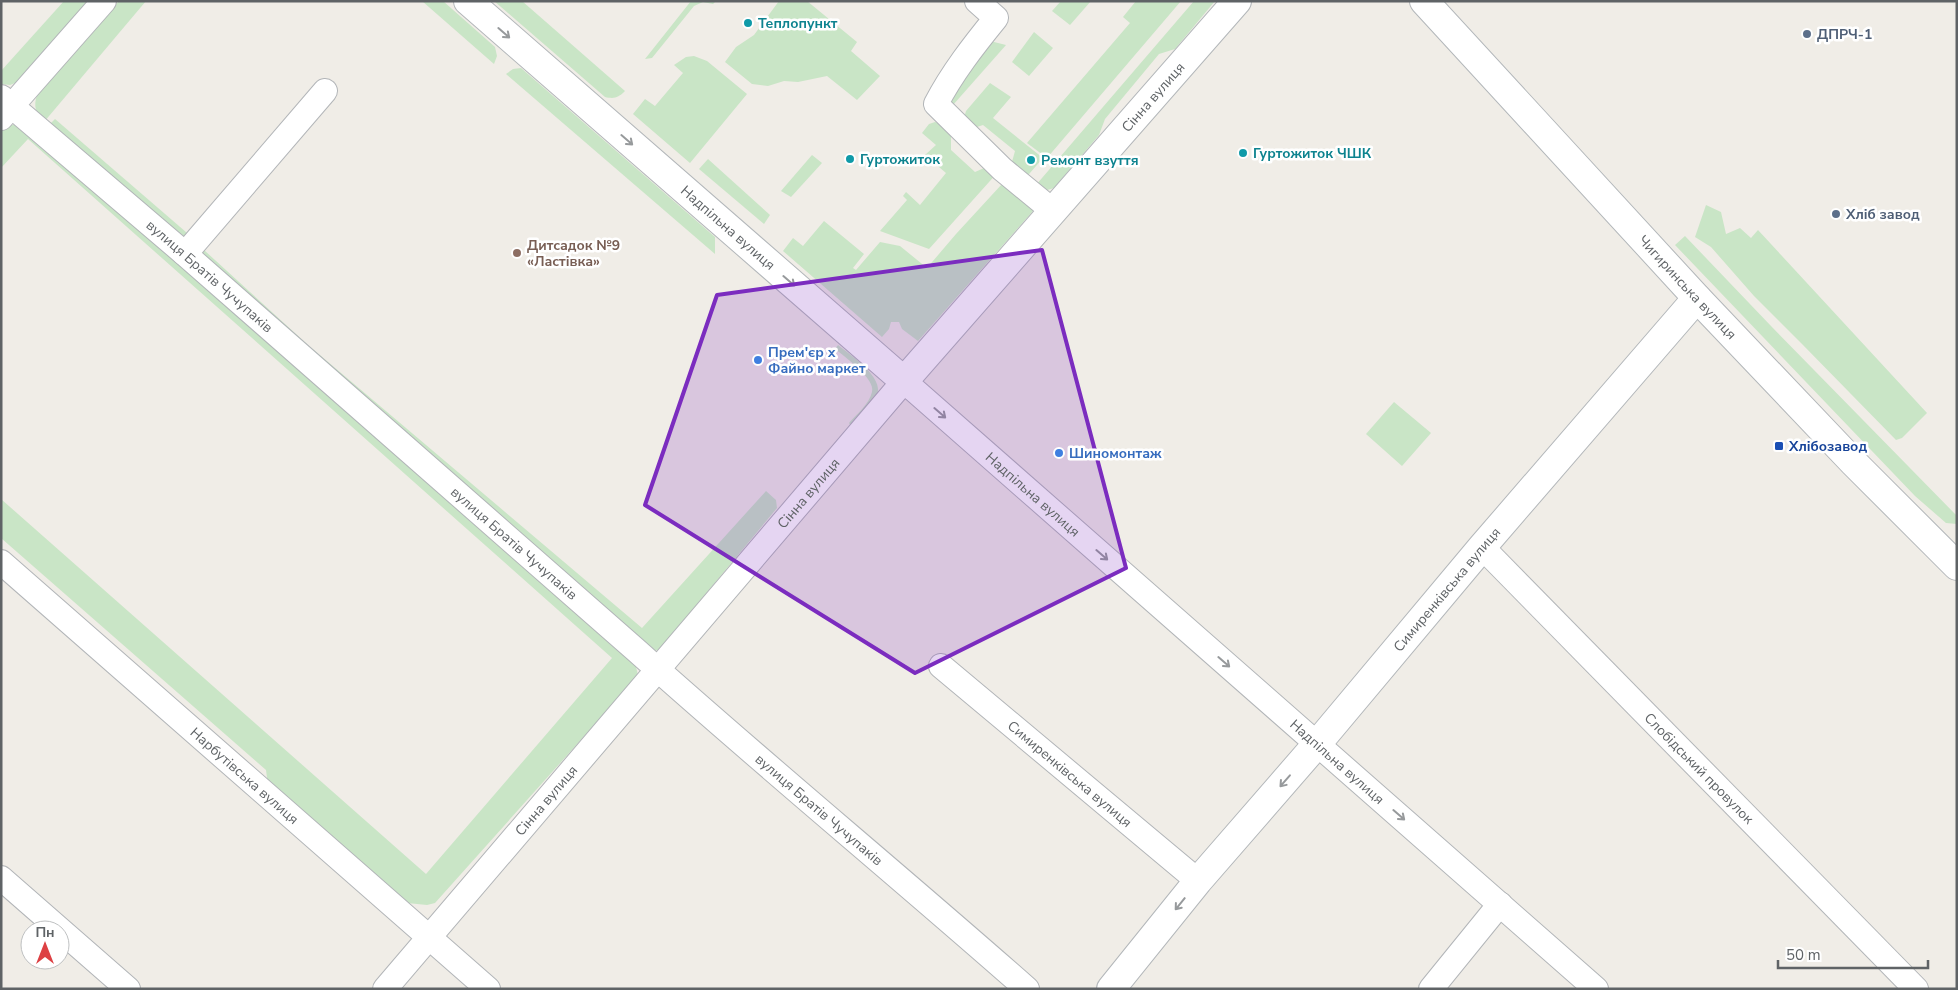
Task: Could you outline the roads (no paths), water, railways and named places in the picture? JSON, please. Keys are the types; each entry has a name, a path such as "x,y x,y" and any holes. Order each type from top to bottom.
{"main road":[{"name":"Надпільна вулиця","path":"468,1 904,381"},
{"name":"Сінна вулиця","path":"904,381 1237,1"},
{"name":"Чигиринська вулиця","path":"1424,1 1697,298 1854,463 1957,566"},
{"name":"Симиренківська вулиця","path":"1111,989 1198,881 1697,298"}],"street":[{"path":"5,107 104,1"},
{"path":"977,1 996,18 977,41 941,92 936,104 1002,169 1052,211"},
{"path":"186,254 325,91"},
{"name":"вулиця Братів Чучупаків","path":"5,107 186,254 658,669 678,690 932,904 1027,989"},
{"name":"Сінна вулиця","path":"385,989 904,381"},
{"name":"Надпільна вулиця","path":"904,381 1596,989"},
{"name":"Слобідський провулок","path":"1482,547 1916,989"},
{"name":"Нарбутівська вулиця","path":"1,562 488,989"},
{"name":"Симиренківська вулиця","path":"942,666 1198,881"},
{"path":"1,878 128,989"},
{"path":"1431,989 1500,904"}],"place":[{"name":"Теплопункт","path":"748,23"},
{"name":"ДПРЧ-1","path":"1807,34"},
{"name":"Гуртожиток ЧШК","path":"1243,153"},
{"name":"Гуртожиток","path":"850,159"},
{"name":"Ремонт взуття","path":"1031,160"},
{"name":"Хліб завод","path":"1836,214"},
{"name":"Дитсадок №9 «Ластівка»","path":"517,253"},
{"name":"Прем'єр х Файно маркет","path":"758,360"},
{"name":"Хлібозавод","path":"1779,446"},
{"name":"Шиномонтаж","path":"1059,453"}]}
